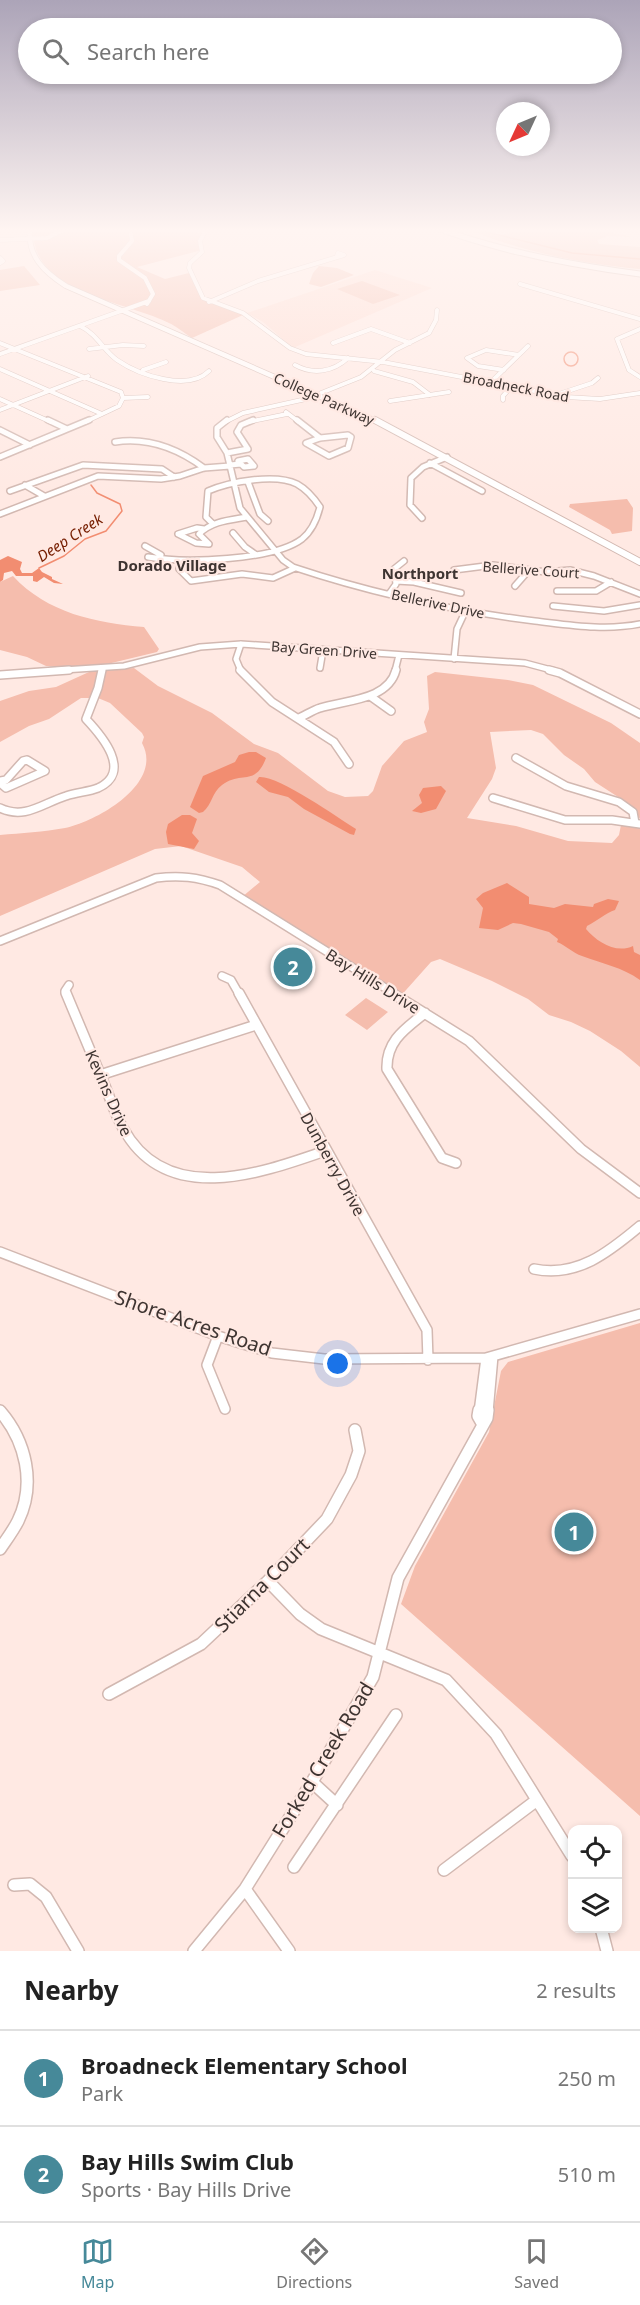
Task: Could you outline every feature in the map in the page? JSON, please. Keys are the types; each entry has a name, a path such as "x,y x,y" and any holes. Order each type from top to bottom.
{"main road":[{"name":"College Parkway","path":"140,319 316,394 447,457 640,562"}],"street":[{"path":"0,354 101,319"},
{"name":"Broadneck Road","path":"251,319 295,351 382,362 555,395 600,399 640,393"},
{"path":"430,395 412,382 374,371 396,349 432,332 436,326 436,319"},
{"path":"80,326 96,334 117,360 143,370 183,382 195,380 209,371"},
{"path":"333,343 371,328 410,343"},
{"path":"640,329 617,339 629,370 640,377"},
{"path":"0,344 16,348 115,387 121,392 123,398 119,406 0,457"},
{"path":"89,349 128,345 144,346"},
{"path":"491,382 528,346"},
{"path":"504,370 476,365 467,358 473,352 483,350 519,355"},
{"path":"295,365 306,370 324,370 336,367 348,358"},
{"path":"143,370 166,362"},
{"path":"0,369 102,414"},
{"name":"Bellerive Drive","path":"374,371 357,380 280,406 246,411 226,420 217,428 216,433 227,453 239,506 274,549 295,568 465,612 583,627 625,627 640,624"},
{"path":"0,410 88,376"},
{"path":"555,395 592,383 598,378"},
{"path":"503,400 503,396 512,386"},
{"path":"390,401 449,392"},
{"path":"123,398 148,397"},
{"path":"0,399 67,429"},
{"path":"280,406 287,414 320,438 348,435 351,437 348,448 329,456 306,443 320,438"},
{"path":"227,453 248,449 237,432 244,423 287,414"},
{"path":"0,430 30,444"},
{"path":"115,442 144,441 158,444 204,468"},
{"path":"422,518 410,505 411,478 417,470 447,457"},
{"path":"430,463 482,491"},
{"path":"0,514 98,476 161,479 204,468 241,464"},
{"path":"10,491 83,465 155,468 167,471 174,477"},
{"path":"148,556 180,561 217,561 293,544 304,537 320,507 295,482 279,480 234,483 218,486 208,491 206,517 213,524"},
{"path":"248,482 260,513 267,520"},
{"path":"25,485 44,496"},
{"path":"204,529 197,528 178,534 196,543 209,544 199,534 204,529 213,524 247,517"},
{"path":"233,533 245,547 255,554"},
{"path":"145,546 162,555 159,559"},
{"path":"180,561 179,569 191,581 242,574 273,578 295,568"},
{"path":"389,594 396,584 394,569 404,561"},
{"name":"Bellerive Court","path":"454,570 493,565 546,572 570,570 611,582 640,594"},
{"path":"515,586 529,570"},
{"path":"396,581 414,582 460,593"},
{"path":"557,591 596,591 611,582"},
{"path":"553,606 604,611 640,604"},
{"path":"454,659 457,629 465,612"},
{"path":"241,644 236,659 238,669 266,697 334,742 349,764"},
{"name":"Bay Green Drive","path":"0,675 102,668 144,662 207,646 241,644 525,663 547,668 640,714"},
{"path":"320,668 323,650"},
{"path":"299,718 320,708 370,696 392,680 399,655"},
{"path":"0,808 11,814 41,809 63,797 102,786 113,775 115,768 112,751 104,736 86,719 103,677 102,668"},
{"path":"370,696 391,711"},
{"path":"516,758 566,786 624,804 633,812 638,823"},
{"path":"27,760 45,771 6,788 0,782 6,780 22,761 27,760"},
{"path":"493,798 565,820 591,822 612,820 638,823"},
{"name":"Bay Hills Drive","path":"0,941 145,881 187,875 220,885 469,1041 581,1149 640,1193"},
{"name":"Dunberry Drive","path":"222,976 231,980 427,1330 428,1360"},
{"name":"Kevins Drive","path":"69,985 64,991 130,1141 150,1159 173,1171 208,1179 237,1179 325,1151"},
{"path":"425,1013 391,1043 385,1056 387,1069 442,1158 456,1163"},
{"path":"100,1075 256,1025"},
{"path":"534,1269 548,1274 592,1263 640,1227"},
{"name":"Shore Acres Road","path":"0,1252 218,1336 272,1353 301,1356 368,1360 489,1357 640,1314"},
{"path":"218,1336 207,1365 225,1409"},
{"name":"Forked Creek Road","path":"194,1951 245,1888 312,1782 373,1677 398,1578 482,1423 478,1416 489,1357"},
{"path":"0,1411 11,1422 23,1446 27,1479 20,1518 0,1549"},
{"name":"Stiarna Court","path":"109,1694 201,1644 268,1581 327,1519 351,1475 359,1451 355,1430"},
{"path":"268,1581 300,1614 321,1629 446,1680 496,1734 568,1848"},
{"path":"294,1867 396,1714"},
{"path":"312,1782 337,1805"},
{"path":"444,1870 537,1800"},
{"path":"14,1885 30,1884 46,1897 78,1951"},
{"path":"245,1888 289,1951"},
{"path":"602,1933 607,1951"}],"shaded area":[{"path":"160,319 234,319 192,338"},
{"path":"258,319 360,319 293,348"},
{"path":"627,499 633,508 632,531 612,534 610,530 569,507 570,504"},
{"path":"8,556 22,562 20,569 22,573 32,573 39,568 52,579 63,584 54,583 44,577 37,582 33,581 33,576 16,576 12,571 4,573 3,580 0,582 0,560"},
{"path":"13,576 41,599 73,614 108,623 144,627 159,649 157,652 81,668 46,666 27,657 0,650 0,582"},
{"path":"134,668 158,686 212,713 254,744 278,753 328,791 345,797 368,796 373,791 382,766 404,741 427,732 424,722 429,709 427,676 435,672 533,685 611,723 640,743 640,819 632,806 595,782 584,769 564,755 543,734 531,730 490,732 496,768 492,779 467,818 516,826 568,841 612,843 619,835 621,825 640,825 640,1067 621,1051 590,1031 549,1015 528,999 440,959 431,962 398,999 242,897 260,882 242,867 181,846 155,849 0,916 0,835 65,828 110,809 136,786 144,772 146,758 142,733 110,703 98,698 81,698 49,719 29,726 0,742 0,701 29,691 56,687 89,672"},
{"path":"256,752 266,758 257,772 222,785 203,812 199,813 190,807 203,776 235,762 239,755"},
{"path":"259,777 280,783 307,798 356,829 354,835 304,809 288,797 269,792 256,782"},
{"path":"441,786 446,791 436,809 421,813 412,811 422,803 419,795 423,788"},
{"path":"182,815 190,815 197,819 192,833 199,841 194,849 168,844 166,832 168,824"},
{"path":"507,883 529,897 529,904 554,908 565,904 593,907 594,904 608,899 619,901 615,910 587,926 586,929 596,938 614,948 633,946 634,952 640,955 640,980 619,969 575,953 557,942 558,939 549,932 513,923 498,930 479,928 483,908 476,899 483,893"},
{"path":"366,998 388,1012 367,1030 345,1015"},
{"path":"640,1323 640,1816 401,1604 415,1566 489,1432 501,1371 508,1362"}],"waterway":[{"path":"571,352 576,354 578,359 576,364 571,366 566,364 564,359 566,354 571,352"},
{"name":"Deep Creek","path":"39,568 64,556 85,539 106,531 122,511 120,504 97,493 91,485"}],"place":[{"name":"Bay Hills Swim Club","path":"293,967"},
{"name":"Broadneck Elementary School","path":"574,1532"}],"district":[{"name":"Dorado Village","path":"172,566"},
{"name":"Northport","path":"420,574"}]}
